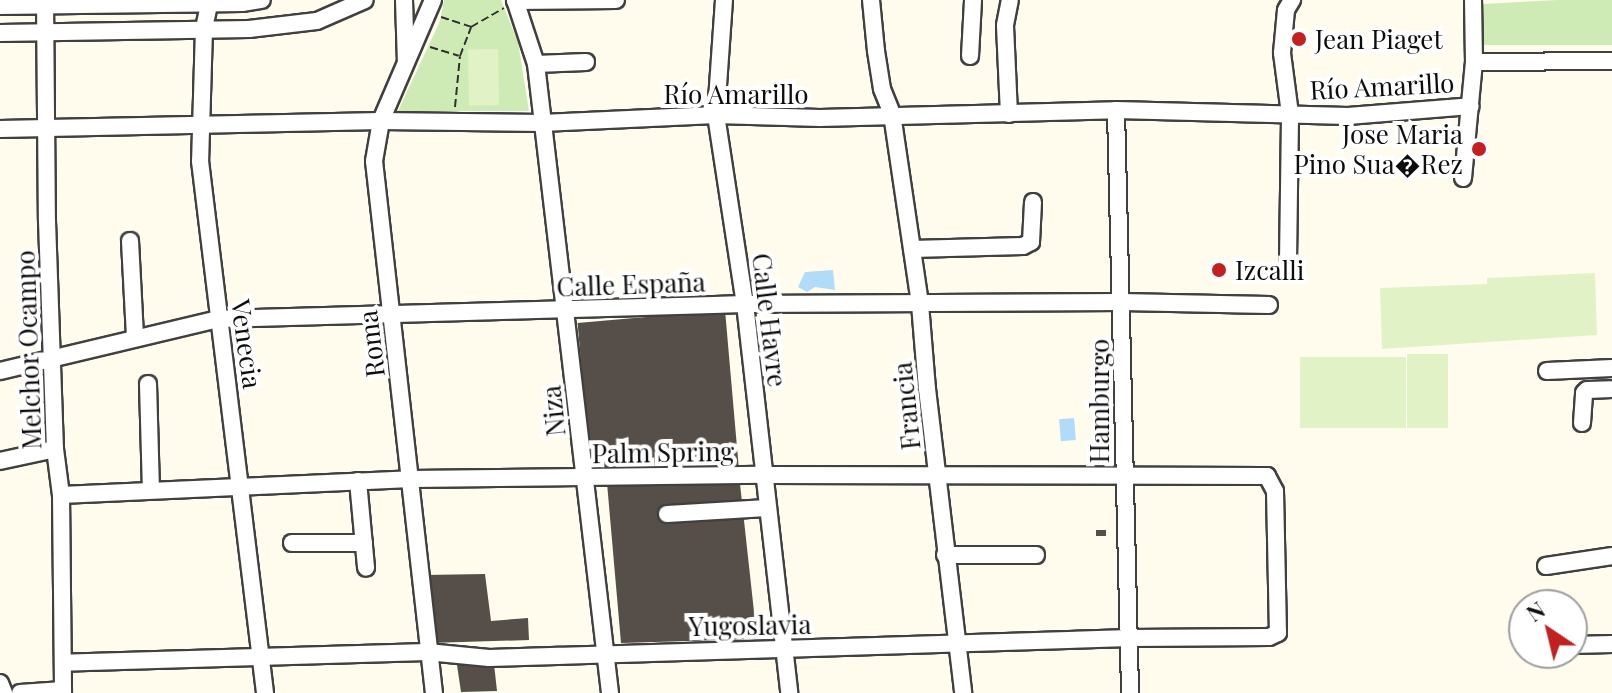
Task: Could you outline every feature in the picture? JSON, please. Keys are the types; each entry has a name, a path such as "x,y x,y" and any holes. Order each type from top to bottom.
{"street":[{"path":"0,6 45,2 262,0"},
{"path":"0,33 249,29 317,21 365,0"},
{"path":"404,0 407,64"},
{"path":"515,0 616,0"},
{"name":"Niza","path":"515,0 536,64 610,693"},
{"name":"Calle Havre","path":"724,0 716,115 745,304 789,693"},
{"name":"Francia","path":"871,0 882,89 892,114 920,304 945,555 963,693"},
{"path":"970,56 973,0"},
{"path":"1288,261 1290,114 1282,53 1286,10 1292,0"},
{"path":"1463,178 1474,62 1473,0"},
{"name":"Venecia","path":"210,1 204,29 198,126 265,693"},
{"path":"1007,1 1005,25 1009,114"},
{"name":"Melchor Ocampo","path":"45,2 55,449 61,495 63,692"},
{"name":"Roma","path":"431,6 381,121 374,161 434,693"},
{"path":"1474,62 1612,61"},
{"path":"536,64 586,62"},
{"name":"Río Amarillo","path":"0,129 381,121 542,123 716,115 820,118 1116,110 1348,116 1471,106"},
{"name":"Hamburgo","path":"1116,110 1130,693"},
{"path":"912,249 1023,246 1031,242 1033,202"},
{"path":"130,241 135,336"},
{"name":"Calle España","path":"0,371 135,336 219,319 745,304 1122,302 1269,305"},
{"path":"1547,371 1612,368"},
{"path":"148,384 151,490"},
{"path":"1582,423 1584,393 1587,390 1612,389"},
{"path":"0,461 55,449"},
{"name":"Palm Spring","path":"61,495 411,479 937,474 1267,476"},
{"name":"Yugoslavia","path":"63,663 427,652 489,658 1130,638 1269,637 1278,633 1275,491 1267,476"},
{"path":"358,481 366,568"},
{"path":"667,514 767,508"},
{"path":"292,543 364,543"},
{"path":"945,555 1036,555"},
{"path":"1546,566 1612,556"},
{"path":"1588,645 1612,644"},
{"path":"0,683 4,693"},
{"path":"20,693 63,692"}],"path":[{"path":"453,124 460,56 471,27 515,0"},
{"path":"431,6 471,27"},
{"path":"417,43 460,56"}],"green space":[{"path":"444,0 501,0 518,42 529,111 398,111 440,21"},
{"path":"1612,0 1612,45 1482,45 1482,4"},
{"path":"498,49 499,105 469,106 468,50"},
{"path":"1595,273 1597,335 1382,349 1380,288 1487,284 1487,278"},
{"path":"1407,354 1448,354 1448,428 1407,428"},
{"path":"1300,357 1406,357 1406,428 1300,428"}],"water":[{"path":"833,270 835,290 815,287 807,292 798,287 805,272"},
{"path":"1074,418 1076,440 1061,441 1059,419"}],"building":[{"path":"725,310 739,471 592,484 578,323"},
{"path":"607,483 740,484 757,639 621,643"},
{"path":"1096,530 1106,530 1106,536 1096,536"},
{"path":"485,574 491,621 528,618 529,640 430,643 424,575"},
{"path":"494,664 497,691 461,692 457,665"}],"place":[{"name":"Jean Piaget","path":"1299,39"},
{"name":"Jose Maria Pino Sua�Rez","path":"1479,149"},
{"name":"Izcalli","path":"1219,270"}]}
